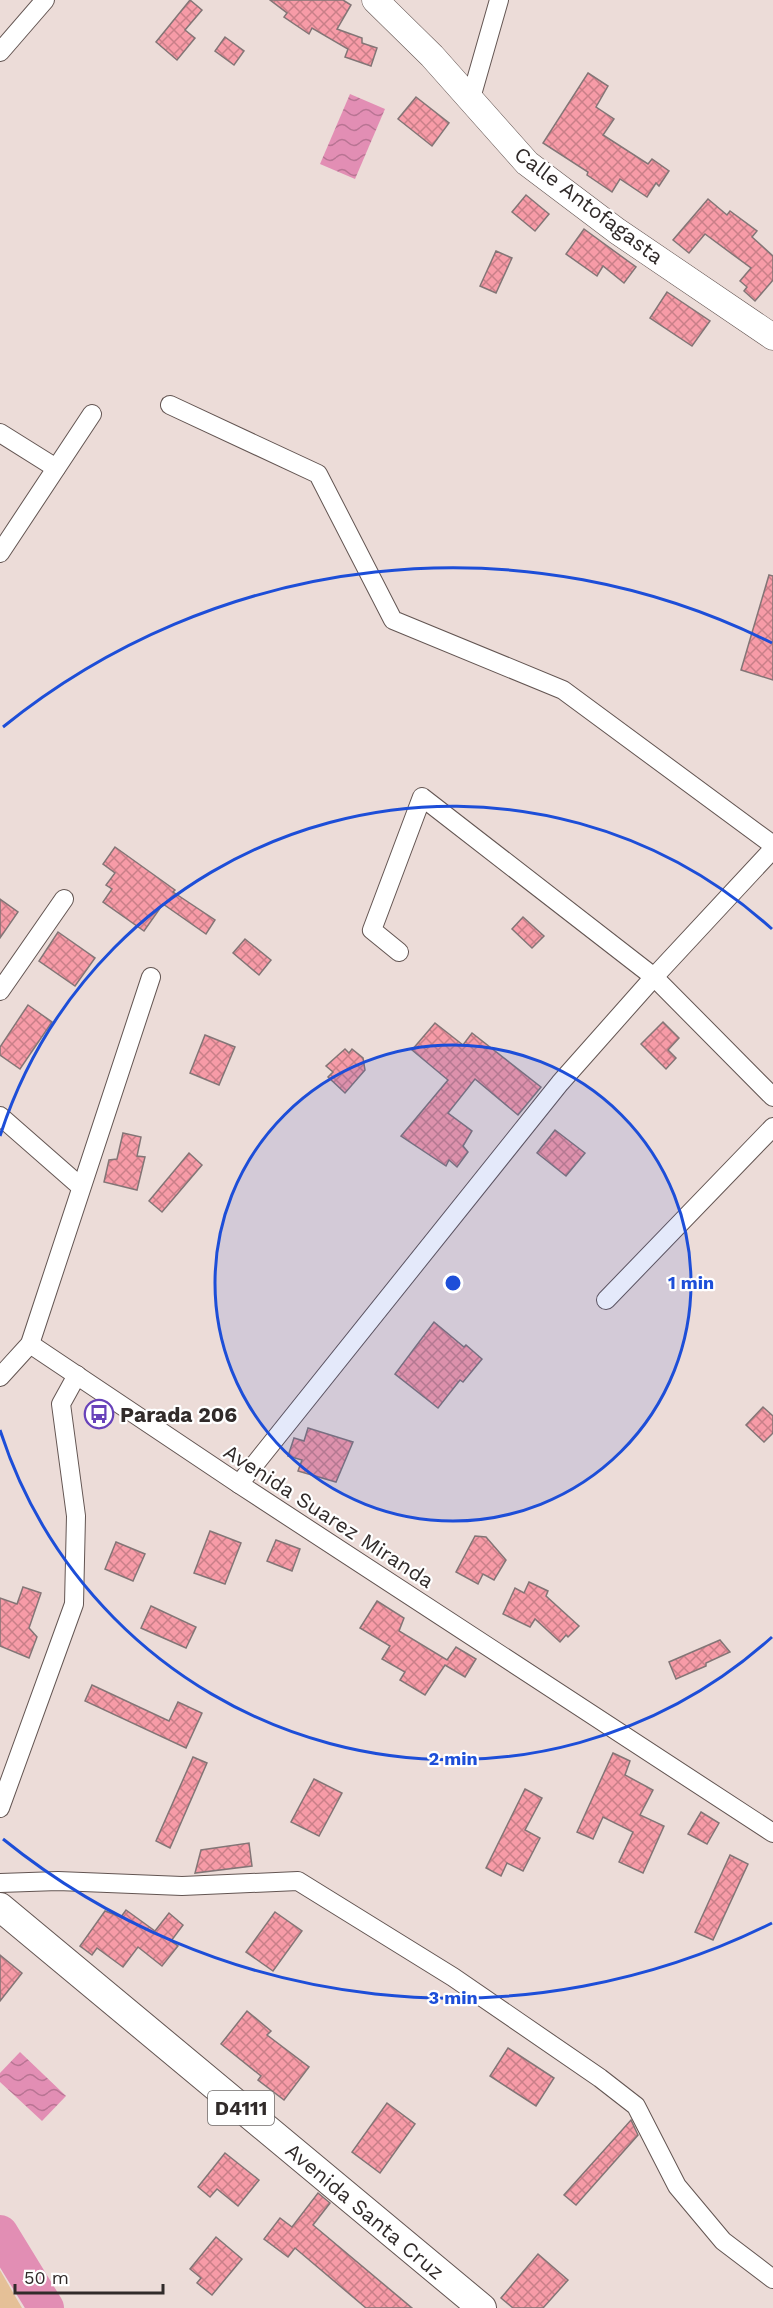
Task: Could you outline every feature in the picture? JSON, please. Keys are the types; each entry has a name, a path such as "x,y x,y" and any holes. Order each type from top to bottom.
{"main road":[{"name":"Calle Antofagasta","path":"375,0 471,98 526,163 617,231 773,337"},
{"name":"Avenida Santa Cruz","path":"0,1907 482,2308"}],"street":[{"path":"0,52 45,0"},
{"path":"471,98 500,0"},
{"path":"170,405 318,474 393,620 563,690 773,844"},
{"path":"0,553 92,414"},
{"path":"0,433 56,468"},
{"path":"399,952 372,930 422,797 654,977 773,1097"},
{"path":"239,1484 560,1083 654,977 773,849"},
{"path":"0,992 64,899"},
{"path":"0,1377 30,1344 151,977"},
{"path":"0,1116 81,1187"},
{"path":"606,1300 773,1127"},
{"name":"Avenida Suarez Miranda","path":"30,1344 239,1484 773,1833"},
{"path":"0,1808 74,1604 76,1516 61,1404 77,1375"},
{"path":"0,1883 58,1881 182,1886 298,1881 453,1977 600,2078 636,2106 677,2186 723,2241 773,2280"}],"shaded area":[{"path":"0,2270 22,2308 0,2308"}],"water":[{"path":"350,94 385,109 355,179 320,164"},
{"path":"20,2052 66,2096 42,2121 0,2082 0,2073"}],"building":[{"path":"190,0 202,10 185,30 195,38 177,60 156,42"},
{"path":"270,0 343,0 351,5 337,29 362,38 362,43 377,48 371,66 345,57 348,49 312,28 309,34 284,17 287,13"},
{"path":"225,37 244,51 234,65 215,51"},
{"path":"588,73 608,86 596,107 614,119 603,135 648,164 652,159 669,171 659,186 656,183 647,197 620,179 612,192 587,175 588,172 543,143"},
{"path":"416,97 449,123 432,146 398,119"},
{"path":"526,195 549,214 535,231 512,212"},
{"path":"708,199 727,215 730,211 757,231 752,237 773,256 773,280 755,301 744,291 747,287 740,281 751,268 705,234 689,253 673,240"},
{"path":"584,229 636,267 624,283 603,266 597,276 566,254"},
{"path":"496,251 512,258 496,293 480,286"},
{"path":"667,292 710,321 692,346 650,318"},
{"path":"769,575 773,576 773,680 741,670"},
{"path":"115,847 175,890 173,892 215,920 206,934 163,904 144,931 103,902 112,889 106,885 115,873 103,864"},
{"path":"0,899 18,912 0,938"},
{"path":"523,917 544,936 532,948 512,929"},
{"path":"58,932 95,958 75,986 39,961"},
{"path":"245,939 271,960 259,975 233,953"},
{"path":"28,1005 52,1022 20,1069 0,1055 0,1047"},
{"path":"663,1022 679,1038 668,1050 676,1058 666,1069 641,1044"},
{"path":"435,1023 463,1045 472,1033 541,1087 518,1115 475,1079 448,1113 472,1131 463,1146 468,1152 457,1167 449,1160 446,1166 401,1136 448,1080 412,1050"},
{"path":"205,1035 235,1047 219,1085 190,1073"},
{"path":"345,1049 349,1053 352,1049 363,1058 365,1070 345,1093 328,1077 333,1072 326,1066"},
{"path":"555,1130 585,1153 566,1176 537,1153"},
{"path":"123,1133 141,1137 137,1156 145,1157 137,1190 104,1182 109,1160 117,1159"},
{"path":"189,1153 202,1165 162,1212 149,1201"},
{"path":"434,1322 482,1359 463,1382 460,1380 438,1408 395,1374"},
{"path":"763,1407 773,1416 773,1433 764,1442 746,1425"},
{"path":"308,1428 353,1442 336,1482 298,1471 302,1460 288,1456 294,1438 304,1441"},
{"path":"210,1531 241,1543 225,1584 194,1573"},
{"path":"475,1536 486,1537 506,1560 494,1580 483,1574 478,1584 456,1572"},
{"path":"276,1540 300,1549 292,1571 267,1561"},
{"path":"116,1542 145,1554 133,1581 105,1569"},
{"path":"529,1582 548,1591 546,1596 579,1626 560,1642 535,1619 530,1627 503,1614 515,1588 524,1593"},
{"path":"23,1587 41,1593 29,1628 37,1637 29,1658 0,1646 0,1598 17,1604"},
{"path":"377,1601 404,1618 399,1631 447,1660 456,1647 476,1659 465,1677 445,1665 425,1695 400,1680 405,1672 382,1659 390,1646 360,1628"},
{"path":"151,1606 196,1627 186,1648 141,1628"},
{"path":"720,1640 730,1652 676,1679 669,1662"},
{"path":"92,1685 169,1721 178,1702 202,1713 186,1748 85,1701"},
{"path":"613,1753 630,1761 625,1775 653,1790 640,1815 664,1826 643,1873 619,1862 633,1832 603,1817 593,1839 577,1832"},
{"path":"193,1757 207,1763 170,1848 156,1841"},
{"path":"314,1779 342,1793 319,1836 291,1822"},
{"path":"525,1789 542,1798 525,1830 540,1838 523,1871 507,1863 501,1876 486,1868"},
{"path":"701,1812 719,1823 707,1844 688,1834"},
{"path":"249,1843 252,1866 195,1873 201,1850"},
{"path":"730,1855 748,1864 713,1940 695,1932"},
{"path":"126,1910 155,1931 169,1913 183,1925 171,1941 178,1946 162,1966 138,1947 123,1967 97,1948 92,1955 80,1946 105,1911 121,1917"},
{"path":"275,1912 302,1931 273,1971 246,1952"},
{"path":"0,1955 22,1973 0,2001"},
{"path":"247,2011 271,2031 267,2035 309,2067 284,2100 258,2080 261,2076 221,2044"},
{"path":"508,2048 554,2078 536,2106 490,2076"},
{"path":"387,2103 415,2124 380,2173 352,2152"},
{"path":"631,2120 638,2135 576,2205 564,2195"},
{"path":"225,2153 259,2180 238,2206 217,2189 210,2197 198,2187"},
{"path":"318,2193 330,2203 313,2225 412,2308 366,2308 295,2248 288,2257 264,2239 280,2218 292,2227"},
{"path":"216,2237 242,2259 212,2295 197,2283 201,2278 190,2269"},
{"path":"538,2254 568,2280 543,2308 513,2308 501,2298"}],"waterway":[{"path":"0,2233 46,2308"}],"place":[{"name":"Parada 206","path":"99,1414"}]}
